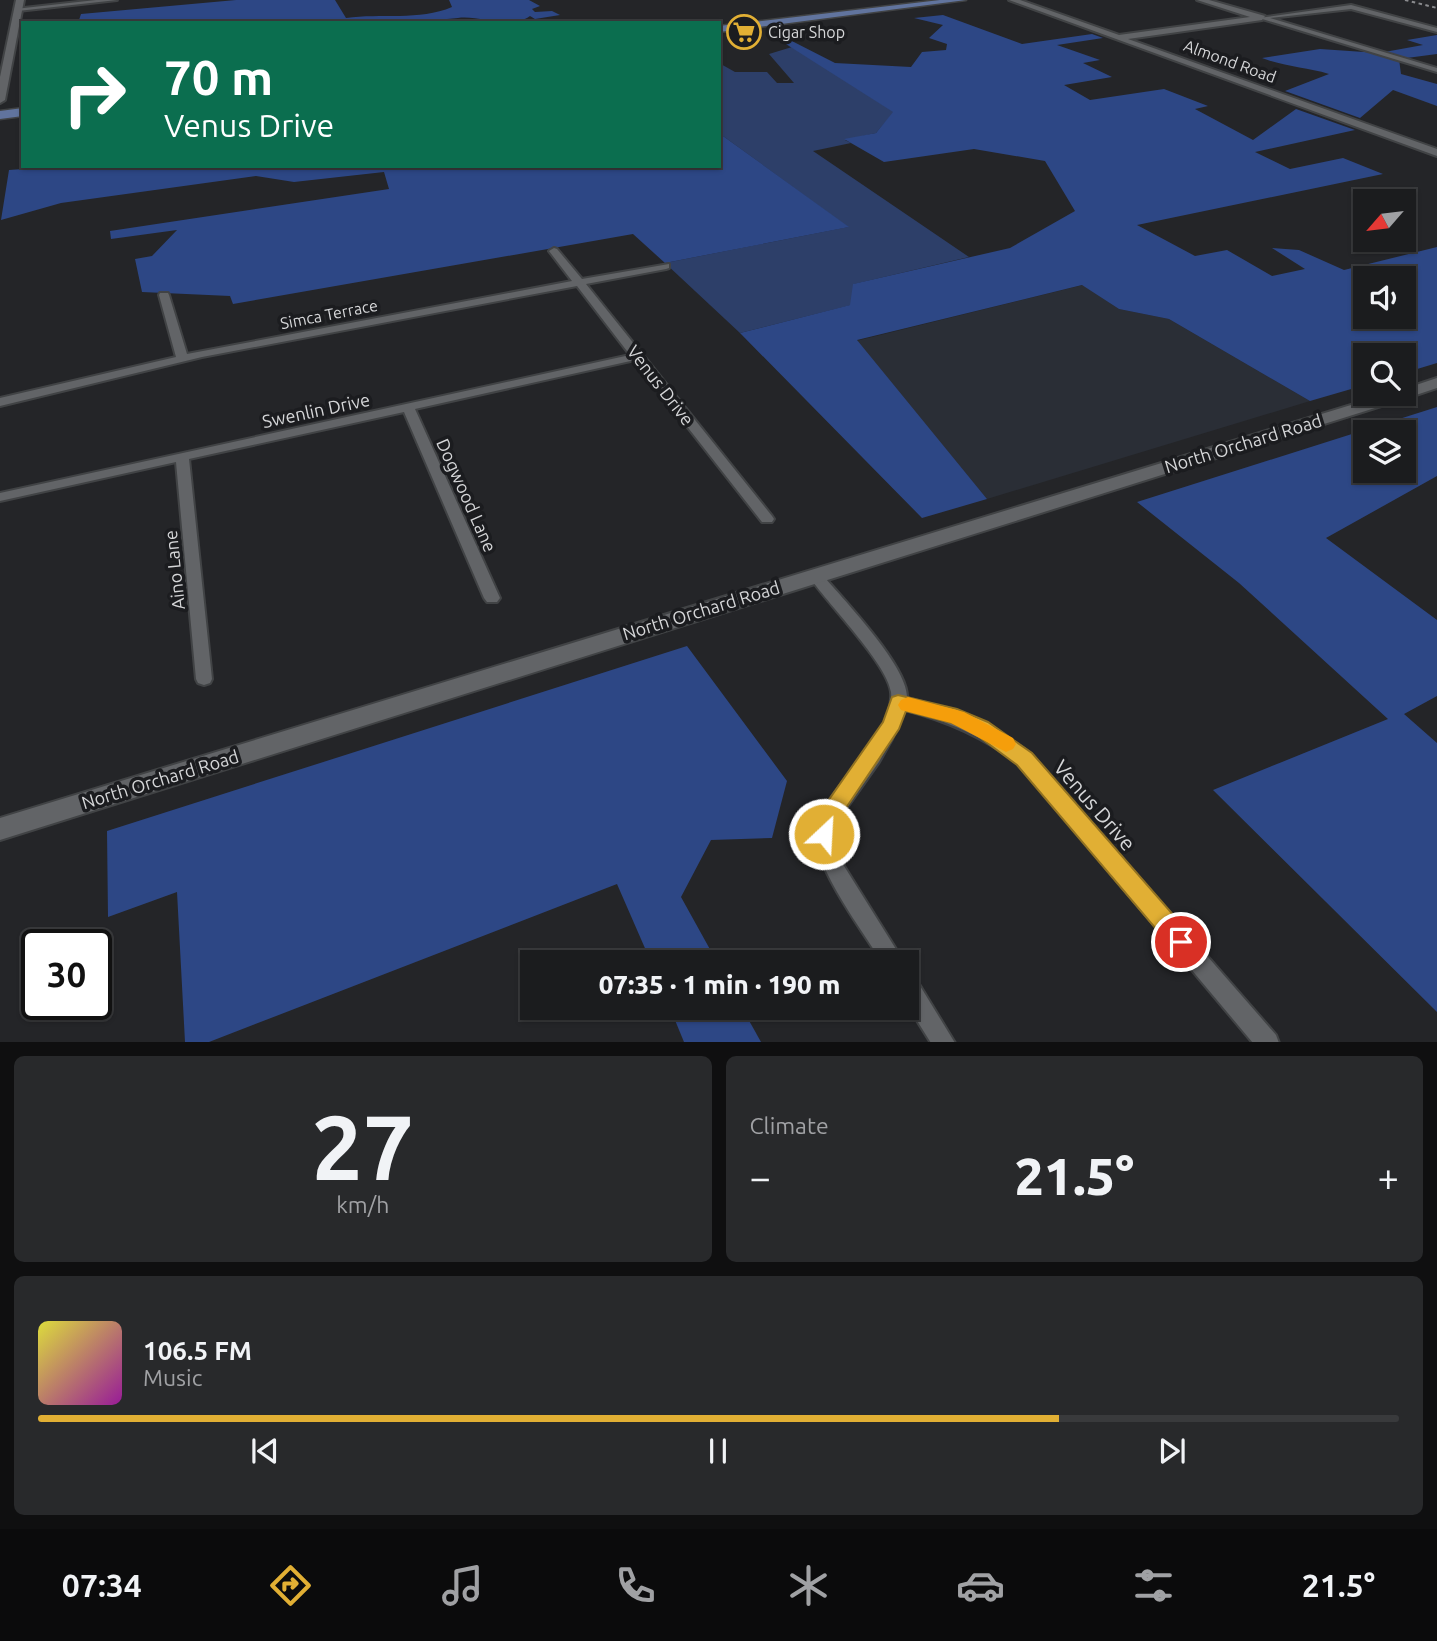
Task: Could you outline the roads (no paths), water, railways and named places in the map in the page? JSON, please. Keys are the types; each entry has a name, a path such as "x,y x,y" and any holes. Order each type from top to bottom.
{"main road":[{"path":"721,29 962,0"},
{"path":"0,115 21,112"}],"street":[{"path":"0,100 5,51 19,4 114,0"},
{"name":"Almond Road","path":"1013,0 1437,153"},
{"path":"1201,0 1437,71"},
{"path":"1117,37 1342,7 1437,30"},
{"name":"Venus Drive","path":"554,251 767,519"},
{"name":"Simca Terrace","path":"0,402 182,358 666,266"},
{"path":"164,295 182,358"},
{"name":"Swenlin Drive","path":"0,497 639,356"},
{"name":"North Orchard Road","path":"1416,390 1437,383"},
{"name":"North Orchard Road","path":"0,829 1364,406"},
{"name":"Dogwood Lane","path":"408,407 492,598"},
{"name":"Aino Lane","path":"182,457 204,679"},
{"path":"815,575 891,672 900,691 892,724 828,817 824,834 835,869 886,950"},
{"name":"Venus Drive","path":"898,702 957,717 981,727 1024,759 1268,1042"},
{"path":"919,1004 944,1042"}],"railway":[{"path":"1405,0 1437,8"}],"place":[{"name":"Cigar Shop","path":"744,32"}]}
